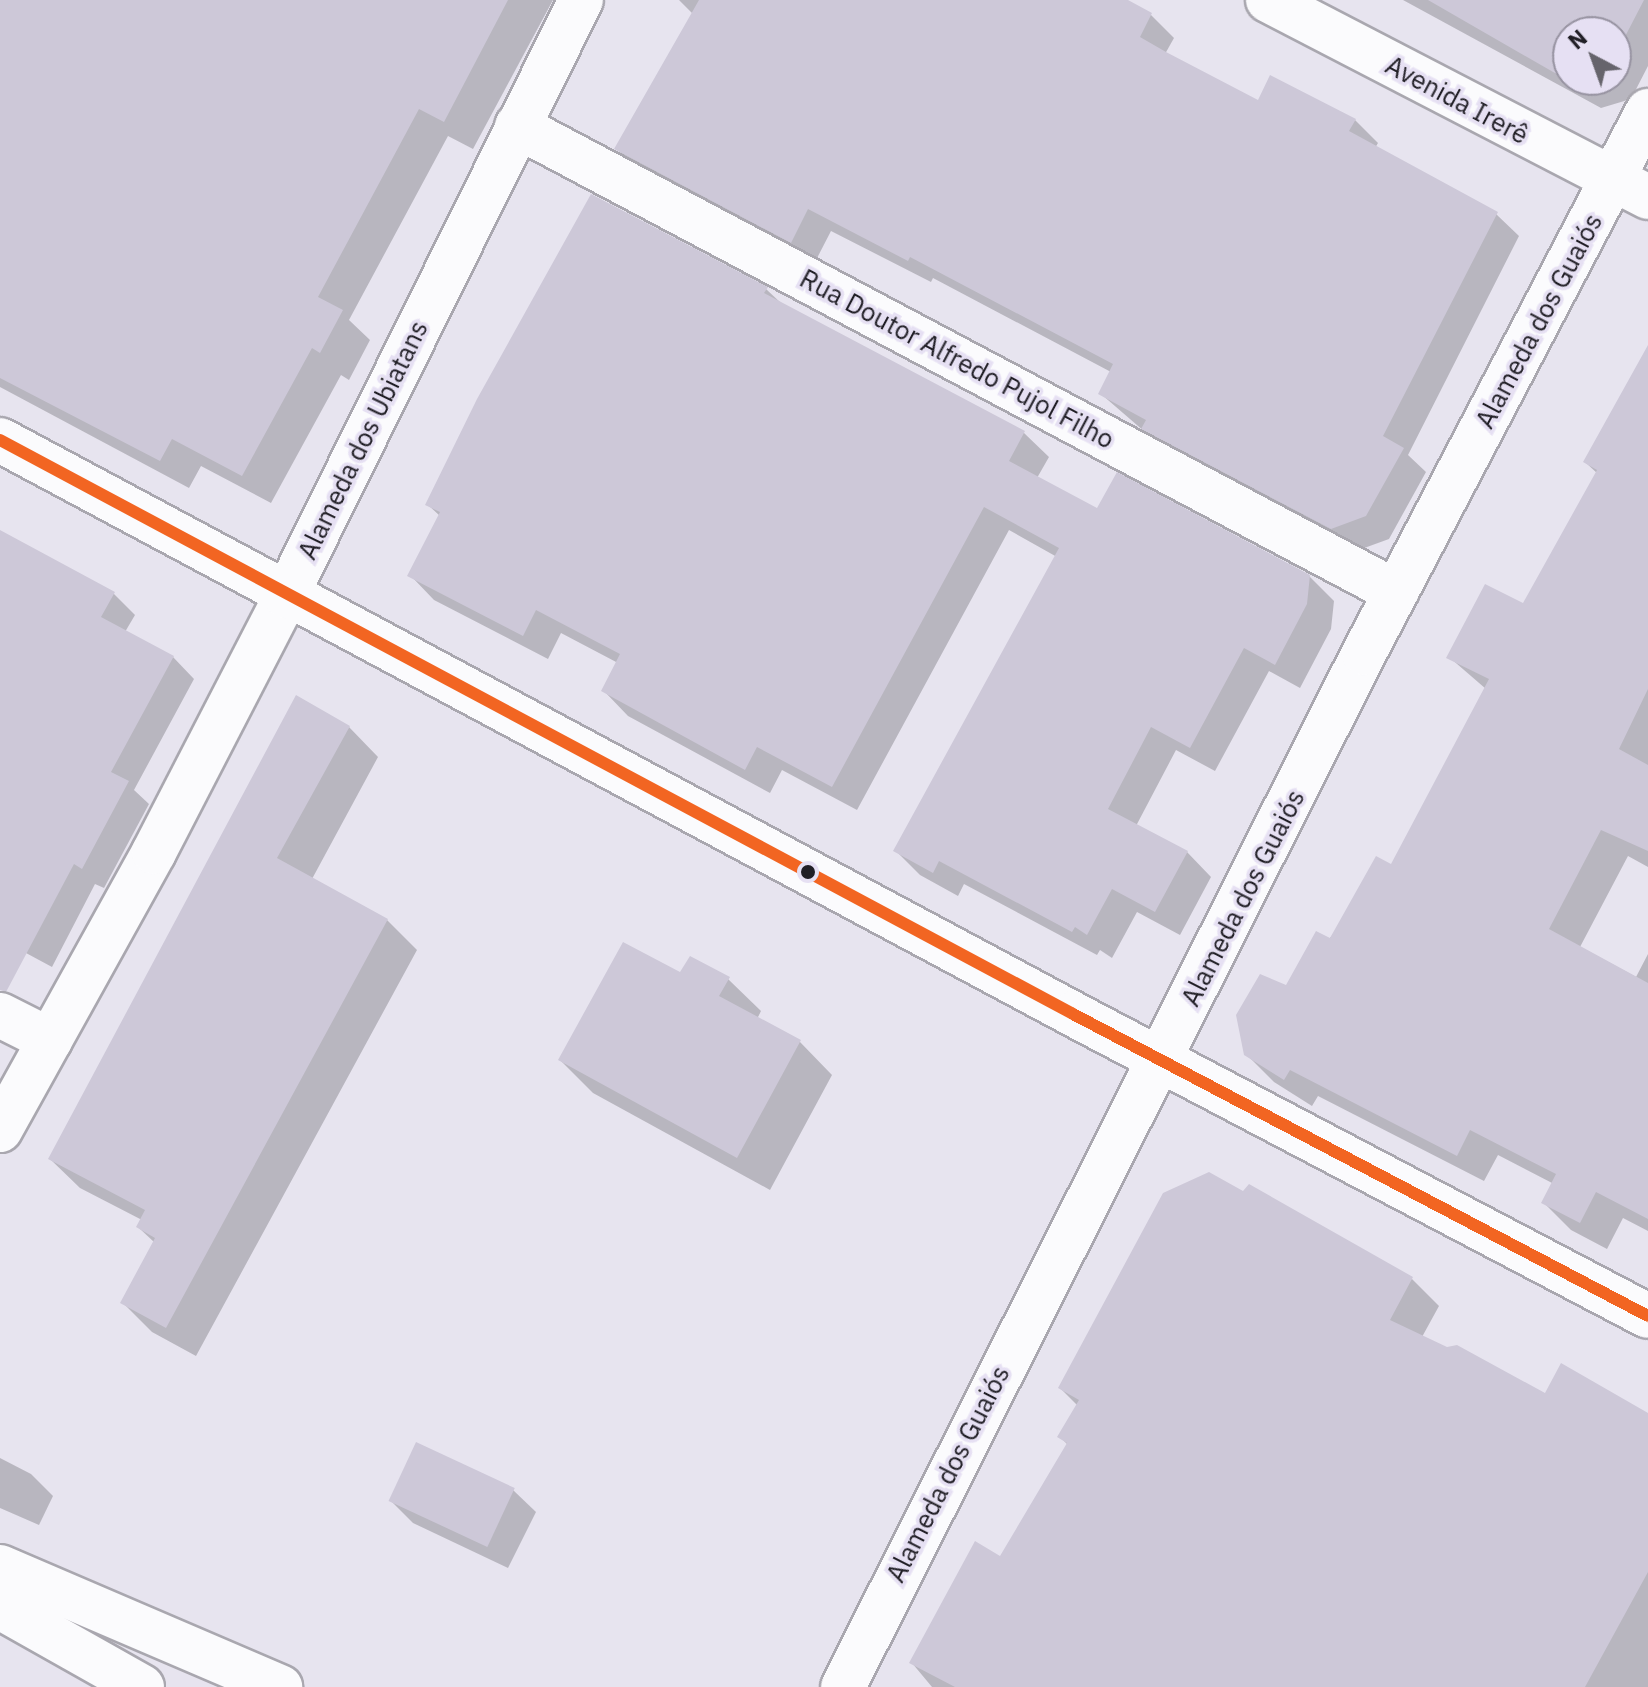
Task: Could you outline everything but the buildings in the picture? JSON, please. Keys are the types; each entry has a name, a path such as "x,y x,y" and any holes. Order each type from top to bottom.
{"main road":[{"name":"Alameda dos Ubiatans","path":"0,1130 286,596 581,0"},
{"name":"Avenida Irerê","path":"1268,0 1519,134 1631,187"},
{"name":"Alameda dos Guaiós","path":"843,1687 906,1554 1161,1059 1396,592 1631,187 1648,111"},
{"name":"Rua Doutor Alfredo Pujol Filho","path":"517,126 1396,592"},
{"path":"0,440 286,596 1648,1316"},
{"path":"0,1015 50,1040"},
{"path":"0,1567 280,1687"},
{"path":"0,1607 142,1687"}],"transit line":[{"path":"0,440 1073,1014 1648,1316"}]}
